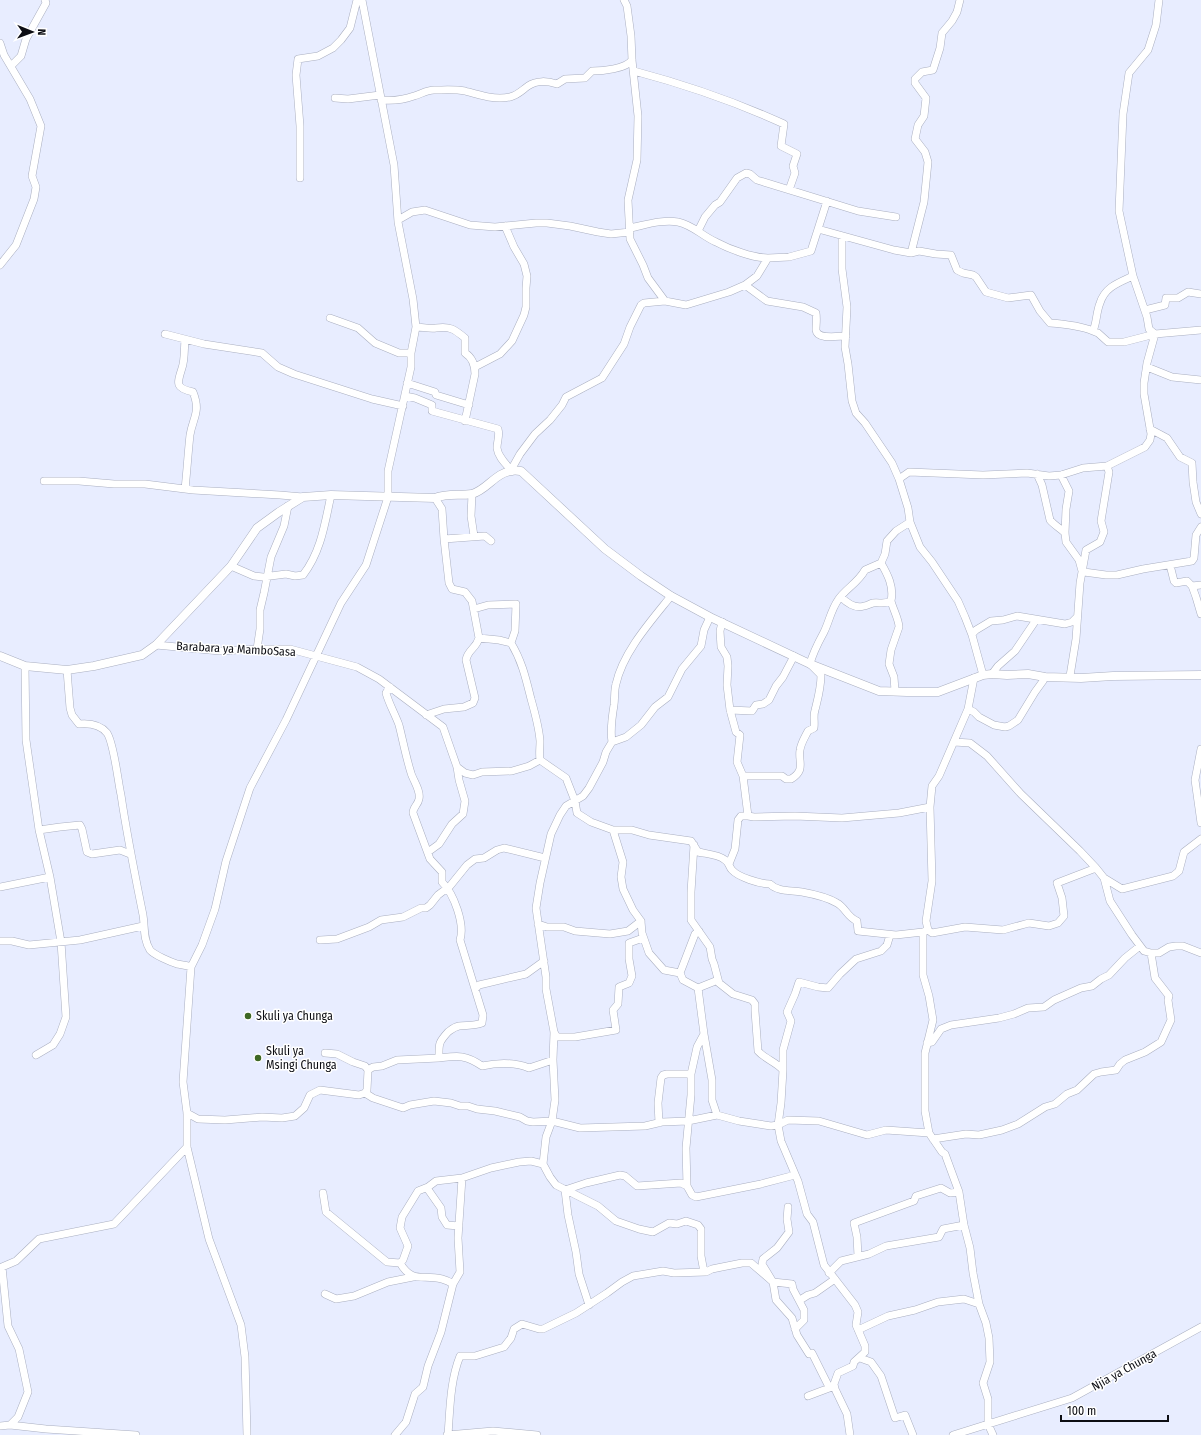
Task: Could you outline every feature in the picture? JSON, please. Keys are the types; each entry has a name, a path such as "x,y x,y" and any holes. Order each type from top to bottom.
{"street":[{"path":"11,66 21,56 26,39 46,3 45,0"},
{"path":"300,178 300,126 296,75 298,59 318,56 332,48 341,40 350,28 356,0"},
{"path":"247,1435 245,1357 241,1325 209,1239 187,1147 187,1113 183,1082 191,967 202,946 215,908 226,861 250,788 286,720 341,603 366,566 388,497 388,471 411,368 411,352 416,327 410,281 398,220 394,165 362,0"},
{"path":"910,253 924,202 928,162 925,152 914,139 918,125 924,116 926,98 915,83 915,79 922,72 933,70 940,48 942,33 957,12 960,0"},
{"path":"1155,334 1150,329 1145,310 1132,276 1119,211 1123,114 1129,73 1148,50 1156,25 1159,0"},
{"path":"627,2 638,116 637,160 628,200 630,239 648,278 665,301"},
{"path":"0,43 2,53 30,99 40,126 32,176 36,187 34,199 16,245 0,265"},
{"path":"335,98 380,98 390,101 405,99 434,90 460,91 481,97 509,97 522,92 534,83 549,82 557,84 565,80 585,78 592,71 601,71 629,64 632,60"},
{"path":"634,71 664,79 760,113 784,124 781,146 797,154 793,166 795,173 789,190"},
{"path":"698,231 705,217 715,205 720,202 737,178 746,173 750,174 757,180 858,211 896,217"},
{"path":"398,220 412,212 425,210 470,225 495,227 547,223 611,234 665,221 689,225 716,242 742,253 759,258 768,258 789,257 811,251 827,201"},
{"path":"475,367 500,354 512,341 526,307 527,276 524,264 514,247 505,226"},
{"path":"818,229 894,250 910,253 919,251 951,255 957,270 976,277 986,292 1008,298 1031,295 1040,311 1050,323 1087,328 1098,333 1108,342 1124,342 1155,334 1201,330"},
{"path":"842,236 842,269 847,307 845,347 852,401 856,413 865,423 892,463 899,479 908,508 910,522 920,547 932,562 958,602 972,634 983,675"},
{"path":"44,481 145,484 186,489 303,497 331,495 435,498 441,495 472,494 483,489 510,470 531,439 558,410 566,397 602,378 624,344 630,327 641,305 644,303 665,301 686,305 729,292 745,285 757,276 768,258"},
{"path":"1094,331 1100,303 1111,286 1132,276"},
{"path":"745,285 767,301 803,307 816,313 816,332 818,335 846,336"},
{"path":"1145,310 1165,305 1166,298 1178,298 1188,292 1201,294"},
{"path":"330,318 358,328 375,343 399,353 411,352"},
{"path":"416,327 436,328 440,326 451,328 465,338 465,353 469,355 475,367 475,374 465,421"},
{"path":"166,334 185,340 238,351 262,353 278,367 294,374 372,399 403,406"},
{"path":"899,479 909,472 983,476 1027,473 1049,476 1062,475 1083,468 1107,466 1145,447 1150,440 1151,434 1144,394 1144,383 1155,334"},
{"path":"185,340 182,369 178,380 180,386 184,390 193,392 197,402 197,410 190,434 186,489"},
{"path":"1147,367 1172,377 1201,380"},
{"path":"408,383 435,392 436,395 469,405"},
{"path":"405,396 432,404 432,411 498,429 499,434 497,447 499,456 510,470 521,471 605,549 671,596 710,617 810,664 878,691 938,692 974,678 992,674 1028,674 1045,677 1070,676 1081,678 1201,675"},
{"path":"1150,429 1167,438 1180,458 1192,463 1196,502 1201,514"},
{"path":"1070,676 1076,639 1080,583 1086,550 1100,542 1103,538 1104,532 1101,520 1109,472 1107,466"},
{"path":"1037,474 1042,485 1050,520 1064,533"},
{"path":"1062,475 1069,491 1064,533 1066,542 1079,560 1082,571"},
{"path":"472,494 471,516 474,536"},
{"path":"231,566 254,576 286,574 295,576 303,575 309,567 321,540 331,495"},
{"path":"0,656 25,666 66,670 94,666 142,655 156,645 231,566 257,528 303,497"},
{"path":"426,715 464,707 473,703 475,698 466,660 467,655 477,645 479,638 472,601 465,592 452,589 449,583 442,508 435,498"},
{"path":"257,649 260,629 260,610 271,557 284,526 288,506"},
{"path":"810,664 812,653 838,600 861,576 864,570 881,563 885,554 887,541 896,531 910,522"},
{"path":"1082,571 1117,576 1144,569 1192,561 1194,558 1196,535 1201,527"},
{"path":"444,539 485,536 491,541"},
{"path":"881,563 891,585 891,601 899,623 891,650 889,664 894,677 895,691"},
{"path":"1170,565 1174,581 1176,583 1187,581 1192,586 1201,614"},
{"path":"1192,586 1201,585"},
{"path":"671,596 644,628 624,660 616,683 612,723 612,742 589,788 583,796 566,806 560,815 551,834 545,858 536,908 546,977 546,989 554,1032 553,1060 555,1100 552,1120 546,1137 543,1164 556,1185 598,1206 616,1221 653,1232 669,1222 677,1224 686,1221 698,1225 700,1229 701,1256 704,1272"},
{"path":"841,597 856,607 862,607 874,603 883,604 891,601"},
{"path":"474,608 488,605 516,604 515,631 511,643"},
{"path":"972,634 991,621 1017,616 1065,624 1072,622 1078,617"},
{"path":"612,742 626,737 641,726 656,707 668,697 682,669 701,646 704,630 710,617"},
{"path":"992,674 998,666 1015,651 1036,620"},
{"path":"722,622 720,631 721,647 727,657 727,685 730,710 736,732 740,735 737,762 743,776 748,816"},
{"path":"479,638 511,643 519,656 537,720 540,742 540,760 566,778 575,801 577,813 591,822 613,830 632,830 649,836 691,841 698,852 725,859 732,870 743,877 763,884 770,884 773,887 826,899 838,904 850,918 857,921 858,932 890,935 915,934 925,931 932,933 965,927 1003,930 1029,923 1049,926 1058,923 1064,916 1062,898 1057,883 1096,868"},
{"name":"Barabara ya MamboSasa","path":"156,645 220,651 257,649 290,650 357,667 390,687 443,728 457,766 465,801 463,814 452,824 439,844 428,852"},
{"path":"730,710 752,711 756,705 763,704 769,700 794,656"},
{"path":"743,776 782,776 786,779 791,779 799,772 801,766 800,752 808,731 814,728 814,710 819,696 821,682 821,675 810,664"},
{"path":"25,666 26,740 39,830 50,878 61,942 66,1017 60,1034 53,1045 36,1055"},
{"path":"66,670 72,715 79,724 92,724 98,726 107,734 114,756 130,854 144,920 143,926 145,940 151,951 161,958 191,967"},
{"path":"968,709 979,717 994,724 1005,727 1009,726 1018,720 1045,677"},
{"path":"974,678 968,709 954,742 932,786 930,807 932,881 925,931 923,976 929,996 933,1020 925,1053 925,1111 931,1136 945,1154 959,1192 979,1304 986,1323 989,1338 990,1362 983,1383 988,1399 988,1424 993,1435"},
{"path":"390,687 386,693 398,723 414,783 419,791 419,799 413,808 413,813 428,852 434,864 442,872 442,882 448,888 461,925 462,933 460,940 483,1015 482,1023 452,1028 442,1038 439,1044 438,1058"},
{"path":"954,742 970,743 988,756 1021,794 1080,851 1104,878 1122,889 1173,876 1179,871 1184,852 1201,839"},
{"path":"1201,749 1195,780 1201,823"},
{"path":"457,766 465,773 473,775 482,772 512,771 529,766 540,760"},
{"path":"729,864 735,849 738,820 741,816 842,818 899,813 930,807"},
{"path":"39,830 80,825 87,852 92,854 120,850 130,854"},
{"path":"613,830 623,862 621,878 623,889 632,910 641,921 643,938 649,953 664,970 680,972"},
{"path":"694,845 690,911 691,920 710,947 718,980 723,987 733,994 752,1000 755,1004 758,1051 783,1070"},
{"path":"320,940 337,939 364,929 381,920 396,919 409,915 430,905 438,895 448,888 467,865 475,859 484,858 497,850 504,848 545,858"},
{"path":"0,887 50,878"},
{"path":"1104,878 1110,901 1144,951 1159,953 1169,948 1183,946 1201,953"},
{"path":"538,924 547,927 564,927 575,931 610,934 628,931 641,921"},
{"path":"0,942 12,941 29,945 80,940 143,926"},
{"path":"699,931 695,934 680,972 683,980 698,988 718,980"},
{"path":"833,1388 838,1373 853,1366 854,1362 865,1352 865,1346 856,1322 858,1312 855,1305 829,1273 824,1264 813,1222 807,1214 795,1175 781,1141 778,1125 781,1103 783,1050 791,1021 787,1012 795,994 798,982 828,988 856,959 881,951 887,944 890,935"},
{"path":"554,1032 557,1037 575,1037 616,1030 613,1010 618,1004 620,987 629,983 632,976 629,959 629,943 643,938"},
{"path":"927,1043 932,1042 941,1029 951,1025 999,1018 1028,1008 1044,1007 1054,1000 1081,988 1092,986 1109,975 1125,958 1140,946"},
{"path":"365,1093 373,1098 403,1108 410,1105 434,1101 495,1111 533,1122 552,1120 580,1128 645,1126 659,1123 688,1121 717,1115 739,1121 771,1126 778,1125 788,1120 819,1121 867,1135 886,1130 901,1130 931,1136 966,1134 978,1135 1002,1130 1018,1124 1045,1107 1054,1104 1067,1094 1077,1090 1094,1074 1116,1070 1125,1060 1145,1052 1160,1042 1171,1020 1168,1000 1169,996 1155,978 1151,953"},
{"path":"475,989 479,984 526,974 544,961"},
{"path":"698,988 712,1080 712,1100 717,1115"},
{"path":"704,1034 697,1047 691,1074 691,1095 686,1148 687,1186 692,1195 696,1197 761,1184 795,1175"},
{"path":"187,1113 198,1119 224,1120 262,1117 289,1117 295,1116 304,1108 310,1095 320,1090 359,1095 368,1090 368,1070 365,1066 337,1054 325,1054"},
{"path":"368,1070 373,1067 382,1066 397,1060 459,1056 472,1059 482,1066 500,1064 521,1065 528,1068 553,1060"},
{"path":"659,1123 658,1103 661,1078 664,1074 691,1074"},
{"path":"10,1425 18,1417 28,1392 19,1349 8,1326 2,1268 16,1261 39,1239 114,1224 187,1147"},
{"path":"400,1263 403,1260 408,1246 400,1228 402,1218 418,1192 427,1188 436,1181 462,1178 491,1168 531,1161 543,1164"},
{"path":"565,1190 586,1183 620,1175 625,1176 637,1186 681,1183 687,1186"},
{"path":"395,1435 406,1422 415,1394 423,1387 428,1366 441,1332 453,1284 460,1272 459,1226 462,1178"},
{"path":"427,1188 441,1208 442,1217 446,1225 459,1226"},
{"path":"858,1256 857,1237 854,1223 914,1201 916,1196 932,1190 941,1188 950,1193 959,1192"},
{"path":"565,1190 579,1274 589,1305"},
{"path":"323,1193 326,1212 387,1262 400,1263"},
{"path":"788,1207 787,1219 789,1232 777,1248 763,1259 762,1264 773,1282 776,1300 784,1307 792,1318 795,1329 809,1354 812,1353 828,1385 833,1388 847,1414 850,1435"},
{"path":"829,1273 841,1261 868,1254 894,1243 926,1240 939,1237 943,1229 964,1225"},
{"path":"537,1435 493,1431 447,1435 452,1387 460,1356 475,1356 504,1347 511,1338 514,1329 522,1324 539,1329 543,1328 576,1313 622,1282 634,1276 663,1271 674,1273 704,1272 742,1262 751,1263 773,1282 792,1284 804,1310 804,1320 795,1329"},
{"path":"400,1263 404,1270 413,1276"},
{"path":"325,1294 336,1299 354,1296 388,1282 413,1276 442,1279 453,1284"},
{"path":"800,1300 808,1295 816,1293 835,1279"},
{"path":"858,1330 888,1316 915,1310 938,1302 964,1299 979,1304"},
{"name":"Njia ya Chunga","path":"953,1435 1072,1398 1201,1327"},
{"path":"860,1358 871,1362 875,1366 881,1376 895,1418 905,1416 913,1435"},
{"path":"808,1396 833,1388"},
{"path":"4,1435 1,1427 10,1425 136,1435"}],"place":[{"name":"Skuli ya Chunga","path":"248,1016"},
{"name":"Skuli ya Msingi Chunga","path":"258,1058"}]}
